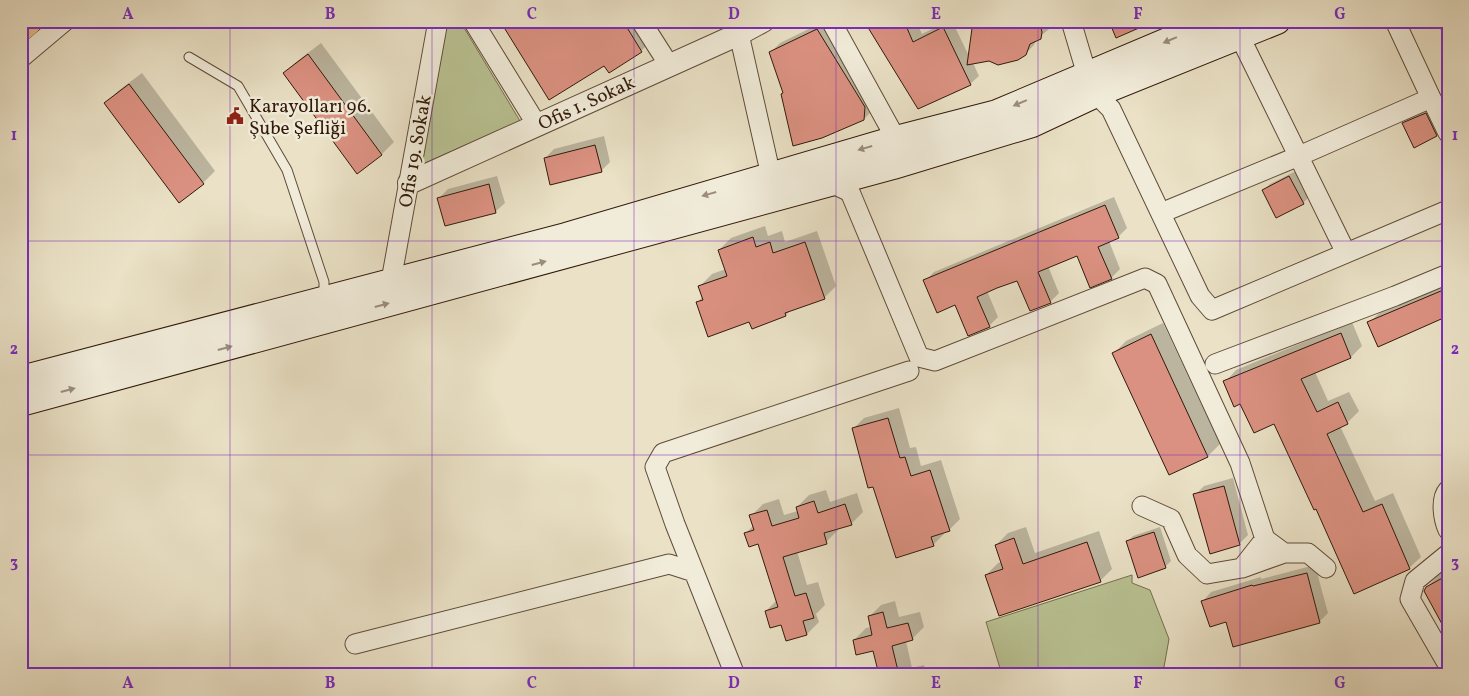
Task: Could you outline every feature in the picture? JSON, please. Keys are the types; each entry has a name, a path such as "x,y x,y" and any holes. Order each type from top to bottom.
{"highway":[{"path":"21,27 28,21"}],"main road":[{"path":"21,403 893,166 1032,124 1091,85 1215,21"},
{"path":"21,379 566,236 896,139 997,113 1091,85 1240,37 1277,21"}],"street":[{"path":"21,58 65,21"},
{"name":"Ofis 19. Sokak","path":"391,281 438,21"},
{"path":"473,21 537,125"},
{"path":"641,21 668,65"},
{"name":"Ofis 1. Sokak","path":"408,183 668,65 736,27 764,21"},
{"path":"831,21 896,139"},
{"path":"1071,21 1091,85 1111,110 1200,296 1212,310 1448,210"},
{"path":"1395,21 1448,133"},
{"path":"736,27 771,176"},
{"path":"1240,37 1346,253"},
{"path":"1161,213 1431,98"},
{"path":"831,183 850,192 921,363"},
{"path":"1192,361 1215,364 1448,274"},
{"path":"735,675 655,468 663,453 921,363 1145,278 1157,284 1240,463 1265,539 1284,553"},
{"path":"1203,384 1215,364"},
{"path":"1448,490 1445,493 1443,519 1448,530"},
{"path":"1142,506 1171,519 1187,555 1207,574 1242,568 1284,553 1308,553 1326,568"},
{"path":"1242,568 1265,539"},
{"path":"355,644 669,564 685,548"},
{"path":"1448,554 1415,581 1410,599 1448,665"},
{"path":"669,564 694,572"}],"lane":[{"path":"189,57 238,86 287,170 324,282 324,298"}],"green space":[{"path":"442,21 460,21 520,121 423,164 416,163"},
{"path":"1132,575 1132,583 1150,590 1169,639 1164,667 1136,675 1002,675 986,622"}],"building":[{"path":"500,21 623,21 642,52 609,73 604,66 549,100"},
{"path":"864,21 904,21 913,42 943,27 971,85 918,109"},
{"path":"973,21 1039,21 1042,32 1041,39 1030,44 1026,55 1018,60 998,65 989,61 967,65"},
{"path":"1109,21 1155,21 1116,38"},
{"path":"817,29 865,107 864,120 822,138 793,146 781,94 783,93 769,52"},
{"path":"308,54 382,155 357,174 283,73"},
{"path":"129,84 204,184 179,203 104,103"},
{"path":"1426,113 1437,136 1414,148 1402,123"},
{"path":"595,145 602,172 550,185 544,158"},
{"path":"1289,176 1304,204 1276,218 1262,190"},
{"path":"489,184 496,213 445,226 437,198"},
{"path":"1105,205 1119,238 1098,247 1112,279 1090,288 1077,256 1038,272 1051,303 1030,311 1017,281 997,288 977,297 990,327 968,336 955,305 937,313 923,280"},
{"path":"753,237 756,247 770,242 773,253 805,242 825,299 785,313 786,316 752,329 749,322 708,337 696,302 703,300 698,286 727,276 718,250"},
{"path":"1448,288 1448,316 1378,347 1367,322"},
{"path":"1341,333 1351,358 1301,379 1317,412 1338,402 1348,424 1327,434 1363,512 1382,504 1410,569 1354,594 1316,509 1314,510 1274,424 1254,433 1240,404 1234,407 1223,381"},
{"path":"1151,334 1208,457 1169,475 1112,353"},
{"path":"888,418 900,458 905,457 911,476 930,470 950,531 931,537 934,546 896,558 873,487 868,488 852,428"},
{"path":"1224,486 1240,545 1210,554 1193,494"},
{"path":"814,501 818,513 845,504 852,525 824,533 827,544 783,557 795,596 806,593 814,618 803,621 807,635 786,641 781,625 770,628 765,611 778,607 758,544 749,547 744,533 754,530 749,515 767,510 772,526 799,518 796,507"},
{"path":"1154,532 1166,568 1138,578 1126,541"},
{"path":"1014,538 1023,564 1087,542 1101,582 999,616 985,575 1003,569 995,545"},
{"path":"1307,573 1320,623 1233,647 1226,622 1210,627 1201,601 1252,585"},
{"path":"1448,575 1448,635 1424,591 1426,587"},
{"path":"883,612 887,628 908,623 913,640 892,646 899,675 879,675 873,651 856,655 853,640 872,635 868,616"}],"place":[{"name":"Karayolları 96. Şube Şefliği","path":"235,116"}]}
